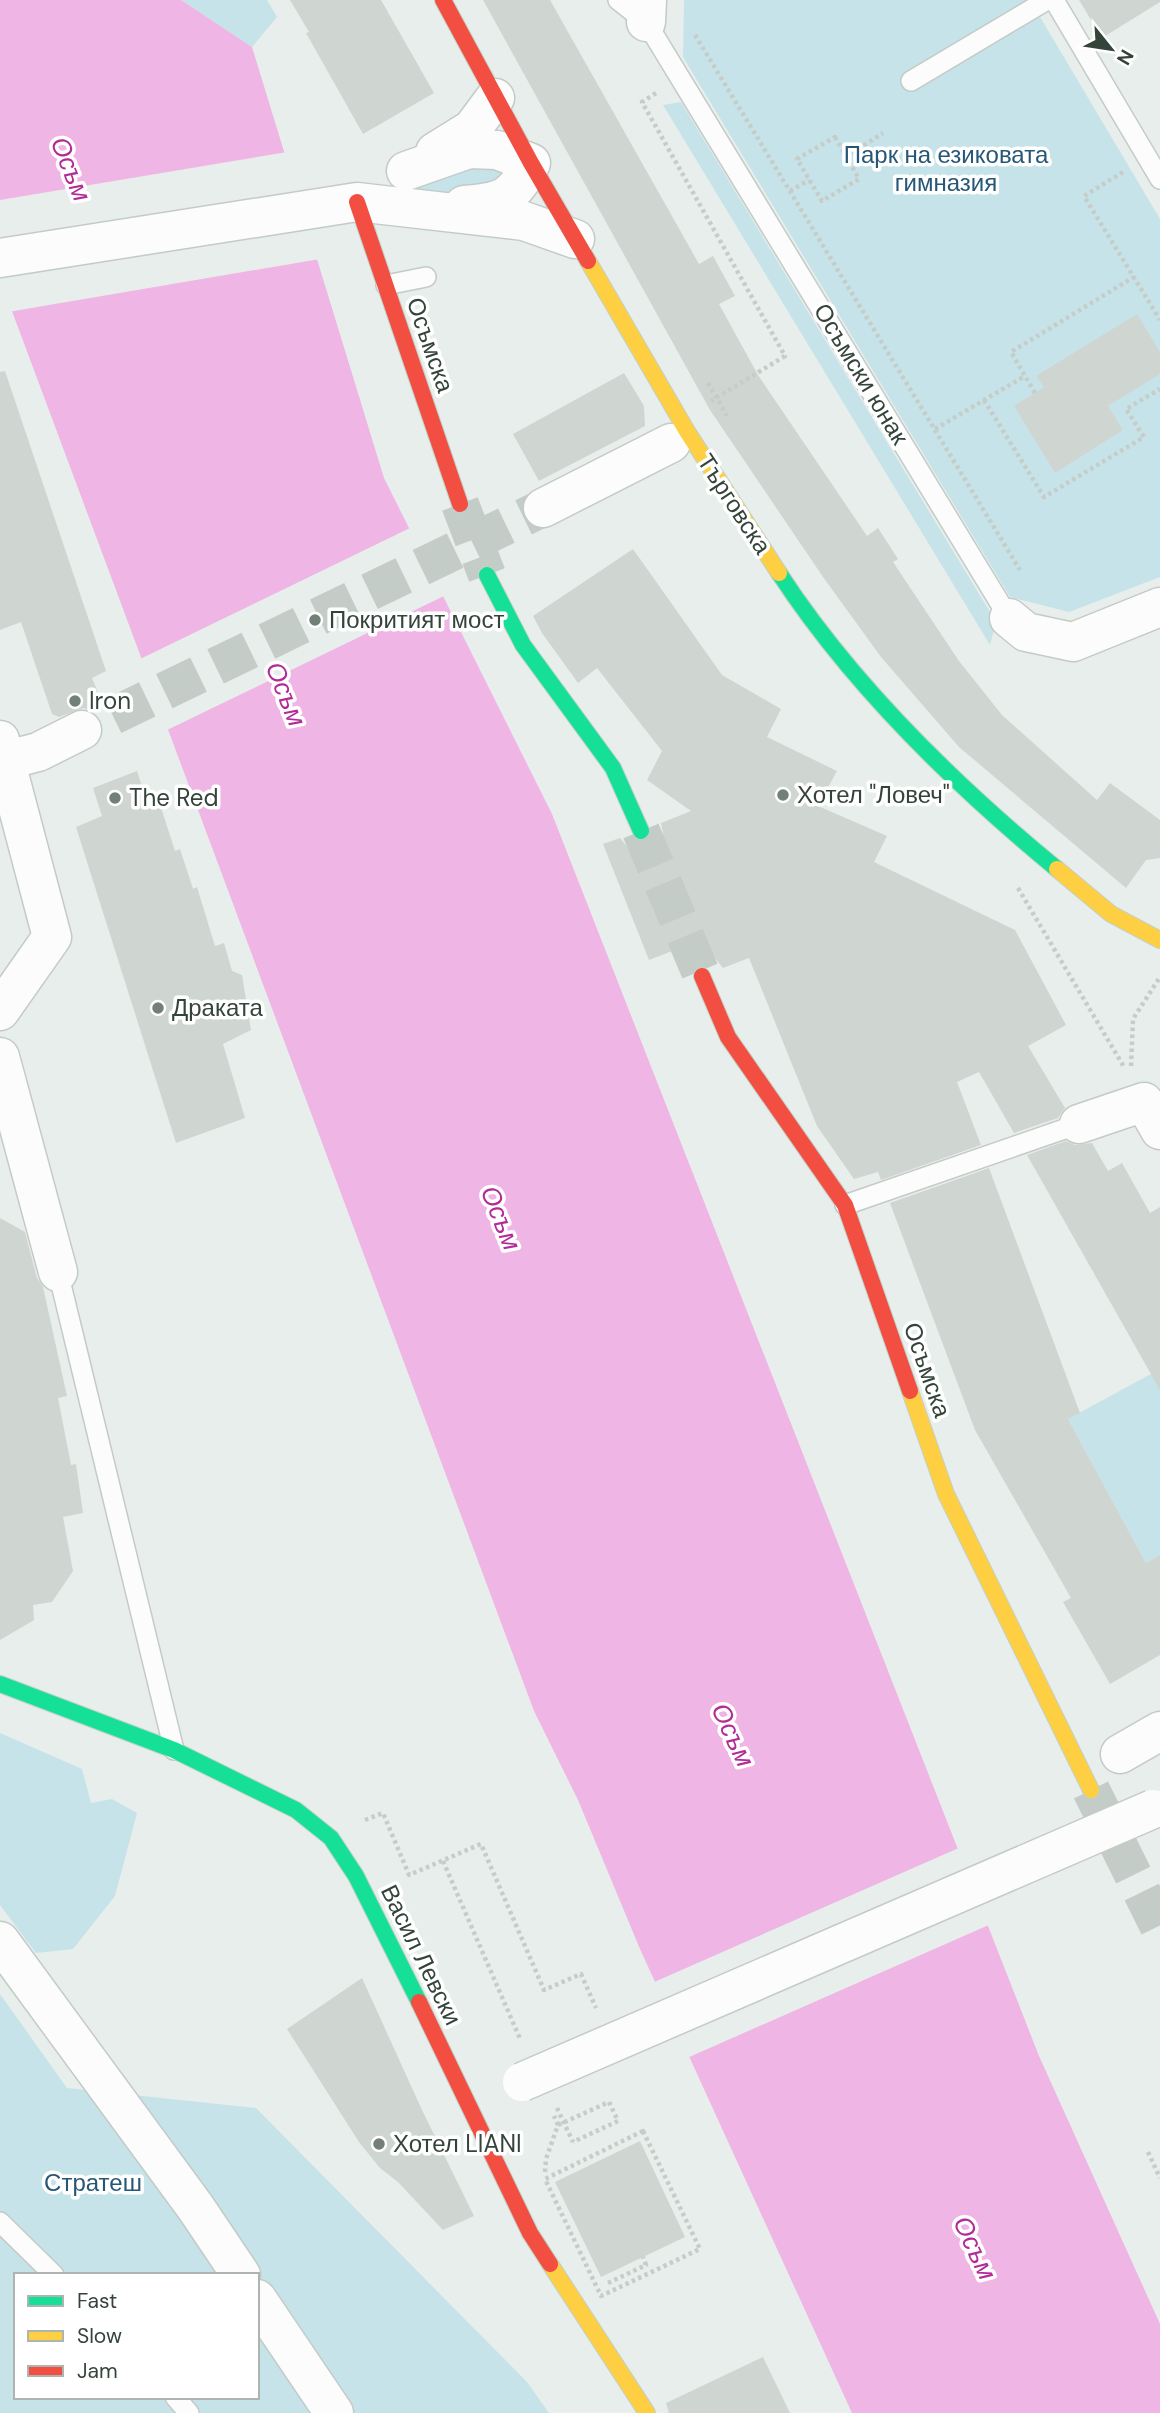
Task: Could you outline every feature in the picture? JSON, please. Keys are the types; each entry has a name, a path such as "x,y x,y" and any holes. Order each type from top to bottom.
{"street":[{"name":"Търговска","path":"443,0 531,163 688,433 795,597 843,658 935,761 1111,914 1129,926 1160,940"},
{"path":"342,203 406,171 472,129 495,98"},
{"path":"406,171 469,149 497,150 531,163 519,186 509,195 484,203 416,208"},
{"path":"0,258 342,203 416,208 524,221 575,239"},
{"name":"Осъмска","path":"342,203 386,285 460,504"},
{"path":"543,508 671,443"},
{"path":"487,575 523,645 613,768 641,831"},
{"name":"Осъмски юнак","path":"1009,618 1026,632 1073,642 1160,607"},
{"path":"0,1011 52,937 2,754 38,752 82,730"},
{"path":"1129,926 1160,919"},
{"name":"Осъмска","path":"702,976 728,1037 845,1205 946,1494 1091,1790"},
{"path":"0,1056 58,1272"},
{"path":"1079,1124 1152,1116"},
{"name":"Васил Левски","path":"0,1684 174,1750 254,1787 296,1810 331,1839 363,1888 530,2233 647,2413"},
{"path":"1120,1754 1160,1731"},
{"path":"522,2082 1157,1808"},
{"path":"0,1941 188,2197 240,2273"},
{"path":"259,2302 334,2413"}],"lane":[{"path":"911,81 1047,0"},
{"path":"1054,0 1160,178"},
{"name":"Осъмски юнак","path":"637,7 1009,618"},
{"path":"386,285 426,277"},
{"path":"845,1205 1079,1124"},
{"path":"58,1272 174,1750"},
{"path":"0,2222 52,2273"},
{"path":"177,2399 189,2413"}],"path":[{"path":"695,35 1020,570"},
{"path":"642,102 785,356 708,402"},
{"path":"846,157 883,133"},
{"path":"835,137 859,179 822,201 809,180 797,159 835,137"},
{"path":"1147,157 1084,196 1160,320"},
{"path":"790,191 809,180"},
{"path":"1035,393 1011,352 1133,277"},
{"path":"936,429 1025,376"},
{"path":"708,383 727,416"},
{"path":"984,400 1044,498 1143,437 1126,409 1160,389"},
{"path":"1014,881 1130,1077 1133,1019 1160,976"},
{"path":"356,1824 383,1813 409,1875 481,1844 544,1990 581,1973 612,2044"},
{"path":"443,1861 521,2041"},
{"path":"558,2125 610,2102 618,2122 573,2142"},
{"path":"545,2179 643,2131 700,2249 601,2296 545,2179 546,2159 558,2125 554,2116"},
{"path":"1148,2152 1160,2178"},
{"path":"598,2288 646,2265 643,2257"}],"green space":[{"path":"181,0 267,0 277,17 252,47"},
{"name":"Парк на езиковата гимназия","path":"684,0 1030,0 1160,219 1160,577 1069,612 1010,597 683,57"},
{"path":"681,102 996,622 990,645 663,105"},
{"path":"497,166 500,174 495,182 457,194 415,197 412,186 453,169"},
{"path":"1160,1369 1160,1555 1146,1563 1068,1419"},
{"path":"0,1733 82,1769 91,1803 112,1799 137,1813 115,1896 73,1949 36,1953 0,1905"},
{"name":"Стратеш","path":"0,1994 67,2088 256,2108 527,2382 549,2413 0,2413"}],"water":[{"name":"Осъм","path":"0,0 181,0 252,47 384,478 552,814 1039,2056 1160,2324 1160,2413 852,2413 640,1949 578,1800 534,1711 0,279"}],"pier":[{"path":"287,152 320,259 8,312 0,289 0,200"},
{"name":"Покритият мост","path":"412,527 446,595 165,731 138,660"},
{"path":"961,1847 991,1924 687,2058 652,1983"}],"building":[{"path":"290,0 381,0 434,93 363,134"},
{"path":"483,0 550,0 699,264 713,256 735,296 719,304 758,375 867,536 878,528 898,559 893,562 959,661 1002,715 1097,800 1110,783 1160,820 1160,858 1146,860 1126,888 959,747 881,657 823,577 710,410"},
{"path":"1079,0 1160,0 1160,2 1102,38"},
{"path":"1137,314 1160,352 1160,374 1108,406 1123,430 1055,473 1014,406 1044,387 1036,376"},
{"path":"5,371 106,671 92,678 104,707 94,712 83,708 59,717 52,714 21,622 0,630 0,372"},
{"path":"624,373 644,406 645,426 539,481 513,434"},
{"path":"633,549 722,675 781,709 767,737 837,771 818,806 887,836 874,862 1015,930 1066,1025 1028,1046 1065,1108 1058,1118 1014,1133 979,1072 957,1082 981,1145 881,1180 878,1172 854,1179 817,1126 749,958 723,968 715,958 705,954 694,956 685,962 681,972 672,951 649,960 603,844 620,838 629,849 638,853 649,851 659,843 663,833 661,823 691,811 647,780 662,751 597,668 578,683 533,616"},
{"path":"137,771 146,799 157,795 175,851 180,849 193,889 197,887 215,946 224,943 232,971 242,975 251,1030 223,1044 245,1118 176,1143 76,827 102,816 93,788"},
{"path":"1066,1141 1075,1145 1092,1143 1108,1171 1122,1163 1150,1213 1160,1207 1160,1390 1027,1155"},
{"path":"989,1168 1080,1413 1068,1419 1146,1563 1160,1555 1160,1655 1110,1684 1063,1602 1071,1598 975,1430 890,1203"},
{"path":"0,1218 25,1232 37,1278 43,1287 67,1396 58,1398 71,1465 76,1464 83,1513 63,1517 73,1571 52,1602 33,1605 34,1620 0,1640"},
{"path":"362,1978 474,2216 443,2230 398,2182 380,2168 359,2142 287,2029"},
{"path":"640,2141 685,2237 601,2277 555,2182"},
{"path":"763,2357 790,2413 669,2413 666,2403"}],"tunnel":[{"path":"460,504 487,575"},
{"path":"113,716 543,508"},
{"path":"641,831 702,976"},
{"path":"1091,1790 1160,1929"}],"traffic: fast":[{"path":"779,573 839,655 907,732 981,803 1057,869"},
{"path":"487,575 523,645 613,768 641,831"},
{"path":"0,1684 174,1750 296,1810 331,1838 356,1876 419,2002"}],"traffic: slow":[{"path":"588,261 688,433 779,573"},
{"path":"1057,869 1111,914 1160,940"},
{"path":"910,1391 946,1494 1091,1790"},
{"path":"550,2264 647,2413"}],"traffic: jam":[{"path":"443,0 531,163 588,261"},
{"path":"357,202 460,504"},
{"path":"702,976 728,1037 845,1205 910,1391"},
{"path":"419,2002 530,2233 550,2264"}],"place":[{"name":"Покритият мост","path":"315,620"},
{"name":"Iron","path":"75,701"},
{"name":"Хотел \"Ловеч\"","path":"783,795"},
{"name":"The Red","path":"115,798"},
{"name":"Драката","path":"158,1008"},
{"name":"Хотел LIANI","path":"379,2144"}]}
